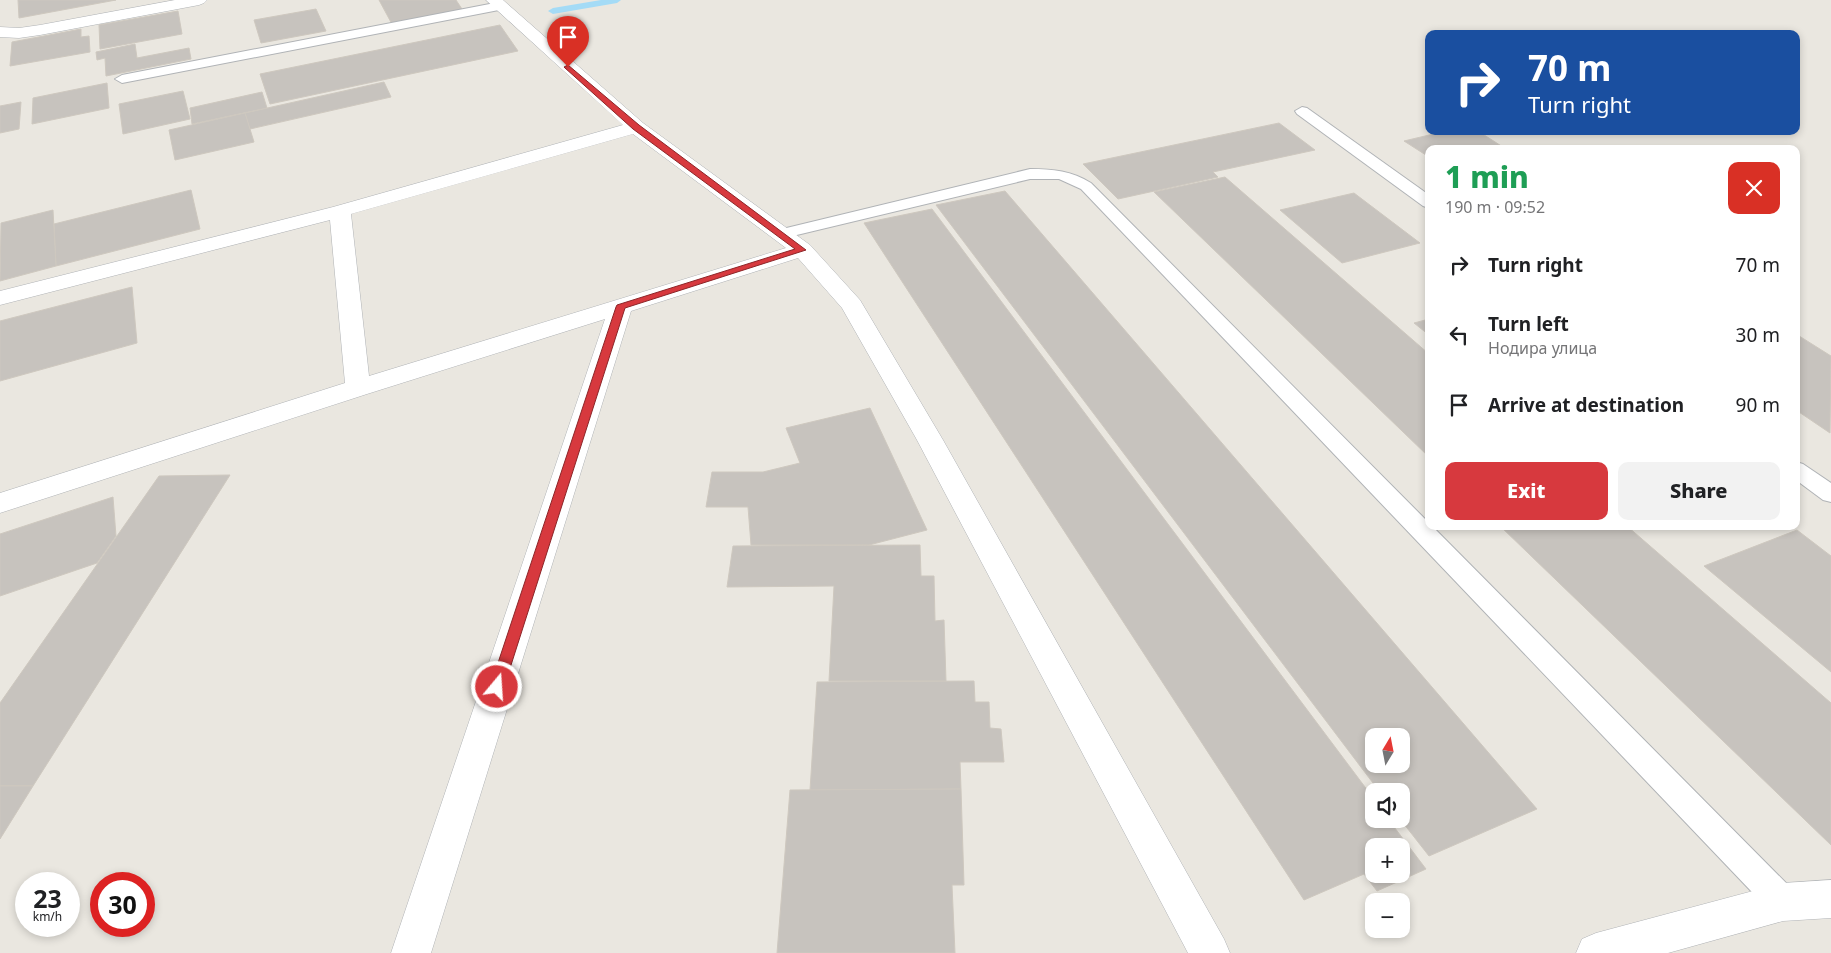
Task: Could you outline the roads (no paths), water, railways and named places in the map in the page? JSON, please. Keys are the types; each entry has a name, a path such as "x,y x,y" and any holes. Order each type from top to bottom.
{"street":[{"path":"0,32 19,33 40,30 199,0"},
{"path":"497,3 636,127 791,242 852,305 930,440 1210,953"},
{"path":"0,298 340,211 636,127"},
{"path":"340,211 358,388"},
{"path":"0,503 358,388 621,307 791,242"},
{"path":"411,953 621,307"},
{"path":"1596,953 1783,902 1831,899"}],"lane":[{"path":"122,79 497,3"},
{"path":"1302,111 1425,200"},
{"path":"791,242 1030,174 1053,173 1071,176 1086,186 1783,902"},
{"path":"1800,472 1831,494"}],"waterway":[{"path":"553,11 617,0"}]}
